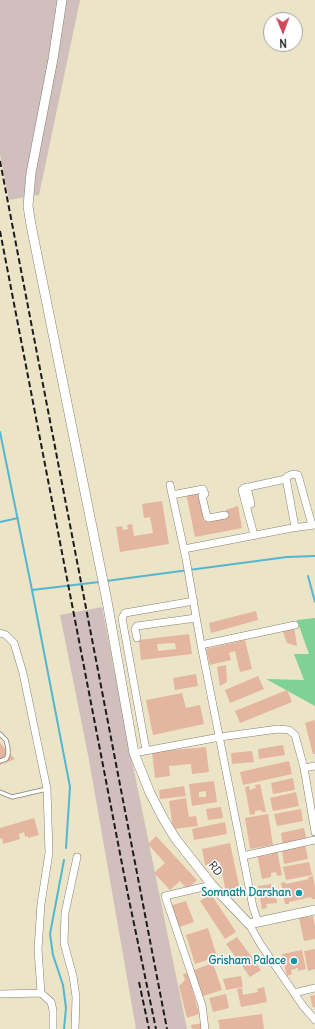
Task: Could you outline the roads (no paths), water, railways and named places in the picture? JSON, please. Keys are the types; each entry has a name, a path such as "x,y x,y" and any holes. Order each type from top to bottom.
{"street":[{"name":"RD","path":"62,0 53,59 31,173 28,206 107,601 134,753 162,818 175,838 212,885 254,923 261,946 315,1020"},
{"path":"184,548 313,525 298,475 289,475 286,479 247,487 242,490 254,535"},
{"path":"286,479 295,527"},
{"path":"170,485 184,548 201,645 253,907 254,923 315,910"},
{"path":"247,487 251,504"},
{"path":"172,495 203,489 205,494 202,496 207,517 209,518 225,515"},
{"path":"146,750 122,618 125,613 194,601"},
{"path":"137,638 135,629 137,626 196,618"},
{"path":"201,645 295,625"},
{"path":"0,633 6,635 14,643 21,666 47,789 49,854 41,904 38,949 41,993"},
{"path":"134,753 220,737 278,729 289,730 295,735 304,768 315,832"},
{"path":"304,768 315,766"},
{"path":"243,856 315,840"},
{"path":"75,1029 76,997 73,976 64,943 65,913 77,857"},
{"path":"205,1029 202,1005 165,896 212,885"},
{"path":"294,993 315,988"},
{"path":"0,994 41,993 51,1002 53,1010 53,1029"}],"lane":[{"path":"0,734 6,740 8,748 6,759 0,761"},
{"path":"0,792 12,797 47,789"}],"waterway":[{"path":"0,432 32,590 99,582"},
{"path":"0,522 18,518"},
{"path":"106,581 287,557 315,556"},
{"path":"308,576 315,602"},
{"path":"32,590 70,787 66,848"},
{"path":"64,860 50,934 53,955 63,985 66,1008 64,1029"}],"railway":[{"path":"0,161 167,1029"},
{"path":"0,231 128,895 156,1029"},
{"path":"139,982 149,1029"}],"place":[{"name":"Somnath Darshan","path":"299,893"},
{"name":"Grisham Palace","path":"294,961"}]}
